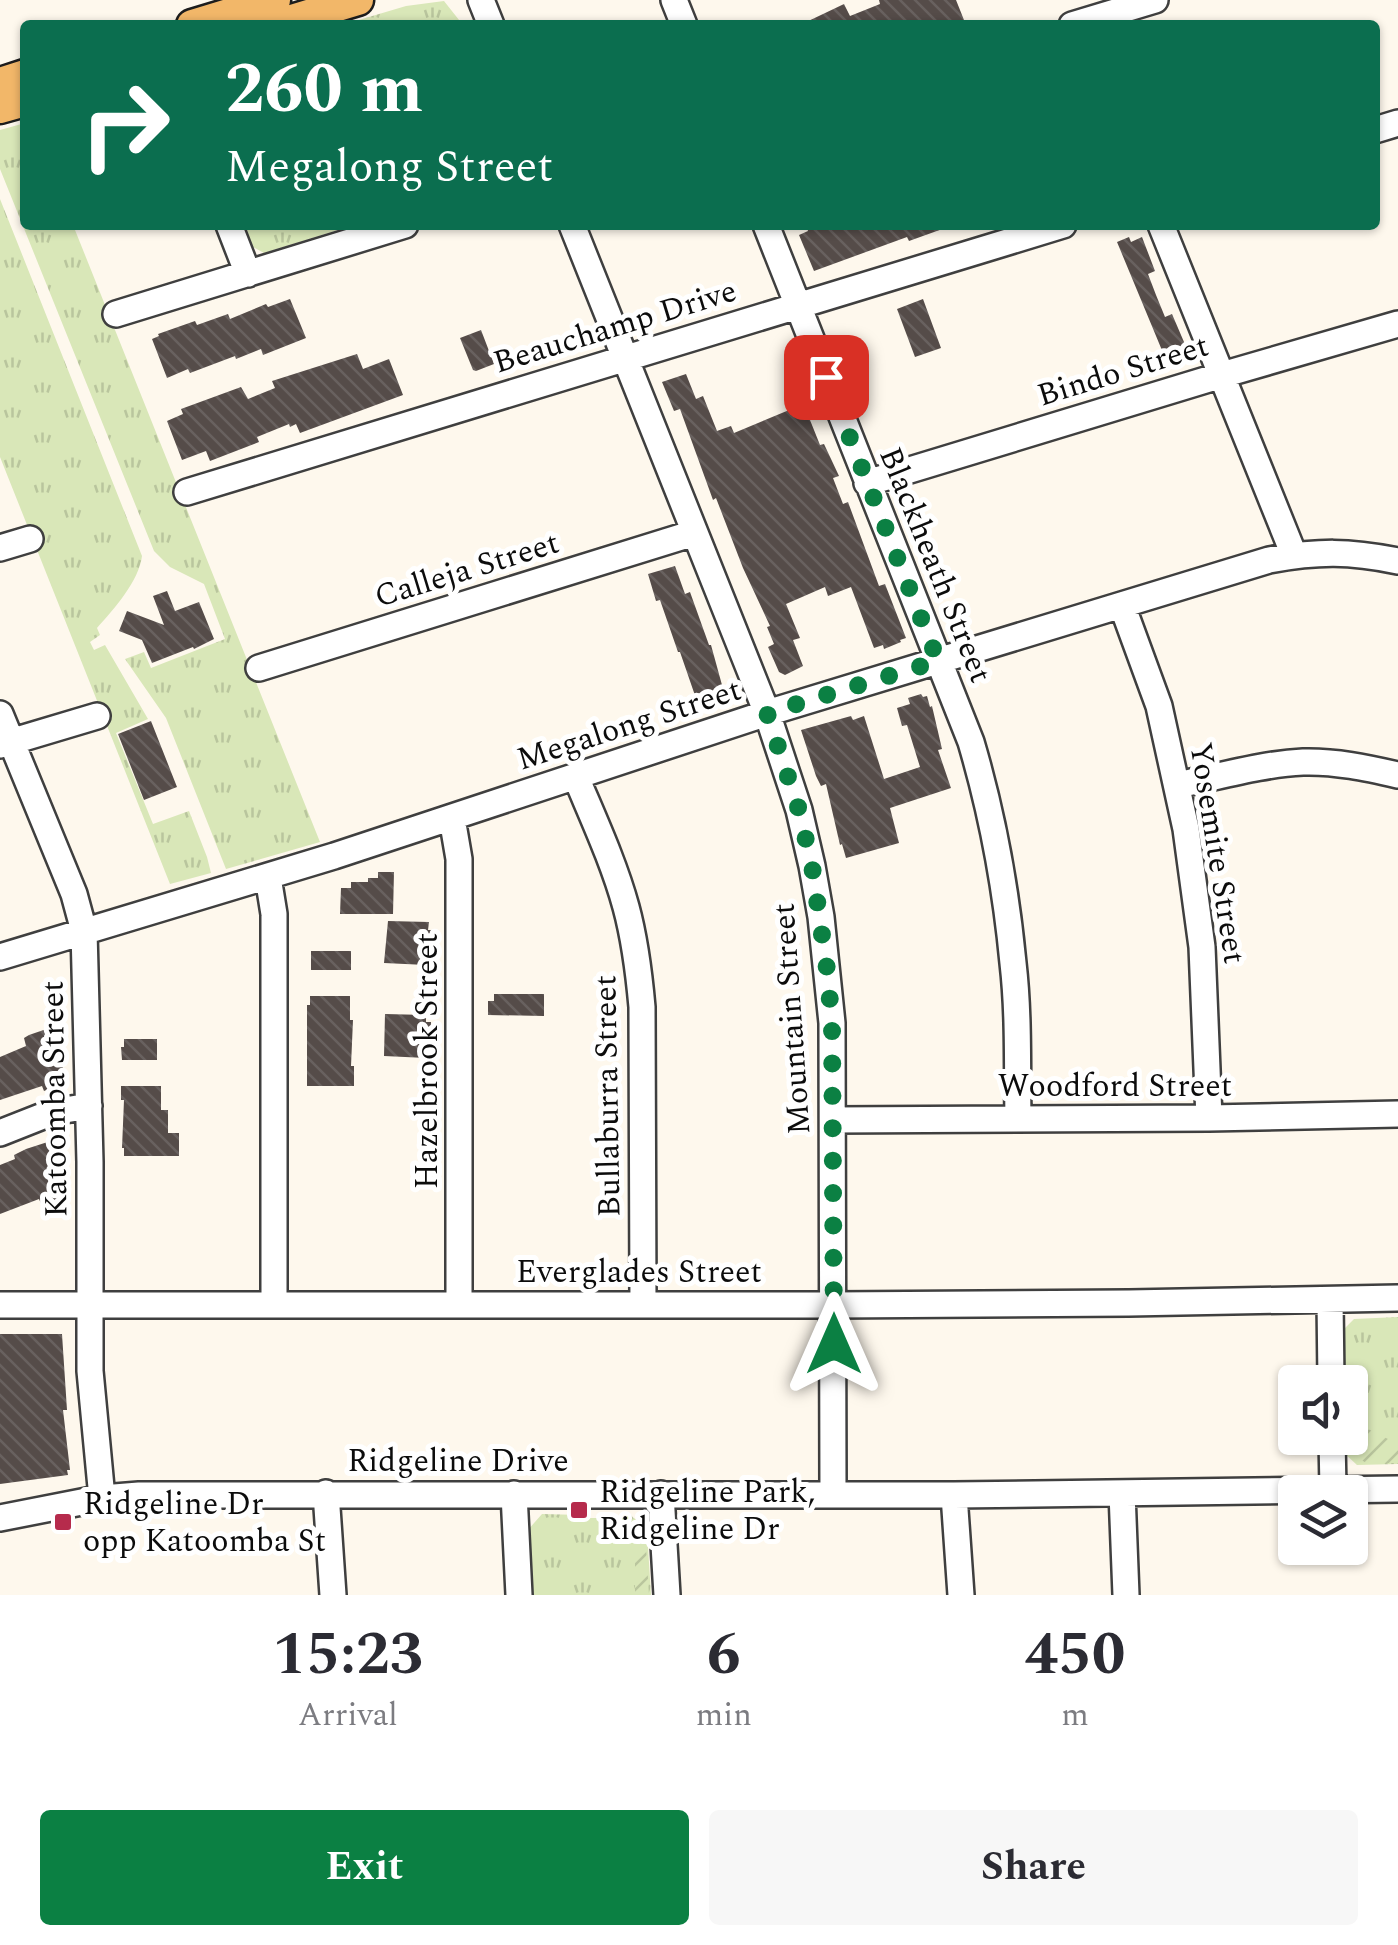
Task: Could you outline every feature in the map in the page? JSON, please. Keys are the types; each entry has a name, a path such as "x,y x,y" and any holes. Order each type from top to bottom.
{"main road":[{"path":"209,20 275,0"},
{"path":"292,20 358,0"}],"street":[{"path":"1089,20 1155,0"},
{"path":"230,230 248,274"},
{"path":"116,314 388,230"},
{"name":"Mountain Street","path":"574,230 767,713 799,810 812,866 832,1023 833,1493"},
{"name":"Blackheath Street","path":"768,230 978,767 1014,966 1018,1119"},
{"name":"Beauchamp Drive","path":"188,492 1046,230"},
{"path":"1163,230 1294,555"},
{"name":"Bindo Street","path":"868,483 1398,324"},
{"name":"Calleja Street","path":"259,668 694,533"},
{"path":"0,548 30,539"},
{"name":"Megalong Street","path":"0,957 268,877 767,713 1270,560 1294,555 1356,553 1398,562"},
{"name":"Yosemite Street","path":"1122,604 1159,706 1186,828 1202,947 1209,1118"},
{"name":"Katoomba Street","path":"0,714 6,743 74,894 84,931 91,1395 102,1498"},
{"path":"6,743 97,716"},
{"path":"1177,786 1300,762 1360,766 1398,775"},
{"name":"Bullaburra Street","path":"576,777 618,881 639,969 644,1305"},
{"name":"Hazelbrook Street","path":"452,818 459,859 459,1305"},
{"path":"268,877 274,914 274,1304"},
{"path":"0,1133 53,1112 89,1106"},
{"name":"Woodford Street","path":"833,1120 1398,1114"},
{"name":"Everglades Street","path":"0,1304 834,1305 1398,1298"},
{"path":"1330,1300 1331,1365"},
{"name":"Ridgeline Drive","path":"1368,1489 1398,1489"},
{"name":"Ridgeline Drive","path":"0,1518 102,1498 156,1495 1278,1491"},
{"path":"326,1494 333,1595"},
{"path":"514,1494 519,1595"},
{"path":"661,1494 667,1595"},
{"path":"954,1494 961,1595"},
{"path":"1122,1494 1126,1595"}],"green space":[{"path":"444,1 459,20 359,20 406,6"},
{"path":"20,124 20,219 0,169 0,130"},
{"path":"0,199 142,556 131,585 97,628 100,635 90,642 94,650 105,645 148,719 116,733 153,824 189,811 211,873 170,884 0,457"},
{"path":"25,230 75,230 320,842 226,869 166,718 125,659 144,652 151,668 225,639 204,584 170,567 154,551"},
{"path":"246,230 338,230 264,253 253,247"},
{"path":"1398,1317 1398,1464 1357,1465 1346,1455 1368,1455 1368,1365 1342,1365 1341,1332 1354,1319"},
{"path":"1368,1429 1398,1444 1398,1463 1366,1463 1354,1455 1368,1455"},
{"path":"542,1514 634,1518 647,1531 651,1595 531,1595 527,1531"},
{"path":"630,1514 645,1531 649,1595 635,1595 635,1535 621,1522"}],"building":[{"path":"879,0 956,0 964,20 810,20 844,4 850,16 880,4"},
{"path":"940,230 909,241 907,237 814,271 799,235 808,231"},
{"path":"1129,237 1131,242 1142,237 1155,271 1148,274 1156,295 1165,317 1172,314 1187,349 1166,360 1117,242"},
{"path":"290,299 306,338 263,355 261,349 167,378 152,339 158,334 228,314 230,319"},
{"path":"923,299 941,348 915,357 897,309"},
{"path":"481,330 494,364 476,371 460,338"},
{"path":"357,354 363,369 389,359 403,395 300,433 296,424 289,424 257,437 259,442 210,461 206,451 182,460 167,421 183,414 181,409 241,387 248,399 275,388 272,381"},
{"path":"686,374 696,399 703,396 717,431 731,426 734,433 806,403 810,405 815,418 810,420 820,445 824,444 839,476 833,478 843,504 848,502 879,586 885,584 906,638 884,649 883,645 874,648 851,587 828,596 825,587 786,604 800,638 793,640 803,666 785,675 779,672 768,647 774,644 767,627 770,626 716,498 713,500 680,409 674,411 662,382"},
{"path":"675,566 685,594 690,592 728,699 700,710 648,574"},
{"path":"167,591 175,611 199,602 214,639 152,663 142,640 119,631 127,611 164,625 153,596"},
{"path":"927,696 932,706 942,749 938,750 951,788 890,808 899,843 846,858 826,784 821,786 816,776 801,730 864,716 884,779 920,767 907,725 902,726 897,708 910,704 908,698"},
{"path":"151,721 177,787 144,800 118,734"},
{"path":"378,872 394,872 393,914 340,914 341,888 351,888 351,882 378,878"},
{"path":"388,921 429,922 431,956 426,956 426,965 384,963"},
{"path":"311,951 351,951 351,970 311,970"},
{"path":"494,994 544,994 544,1016 488,1015 488,1001 494,1001"},
{"path":"310,996 350,996 354,1086 307,1086"},
{"path":"385,1014 426,1015 426,1022 431,1022 426,1058 384,1056"},
{"path":"61,1024 65,1037 56,1040 56,1050 65,1073 55,1081 56,1086 44,1091 42,1086 0,1100 0,1057 26,1046 24,1038 29,1035"},
{"path":"124,1039 157,1039 157,1060 122,1060"},
{"path":"121,1086 161,1086 161,1110 168,1110 168,1133 179,1133 179,1156 124,1156"},
{"path":"60,1138 66,1153 56,1158 63,1198 42,1206 39,1199 0,1214 0,1165 26,1149"},
{"path":"0,1334 62,1334 68,1475 0,1484"}],"place":[{"name":"Ridgeline Park, Ridgeline Dr","path":"579,1510"},
{"name":"Ridgeline Dr opp Katoomba St","path":"63,1522"}],"route":[{"path":"826,377 938,661 767,713 799,810 821,917 827,969 832,1023 834,1344"}]}
